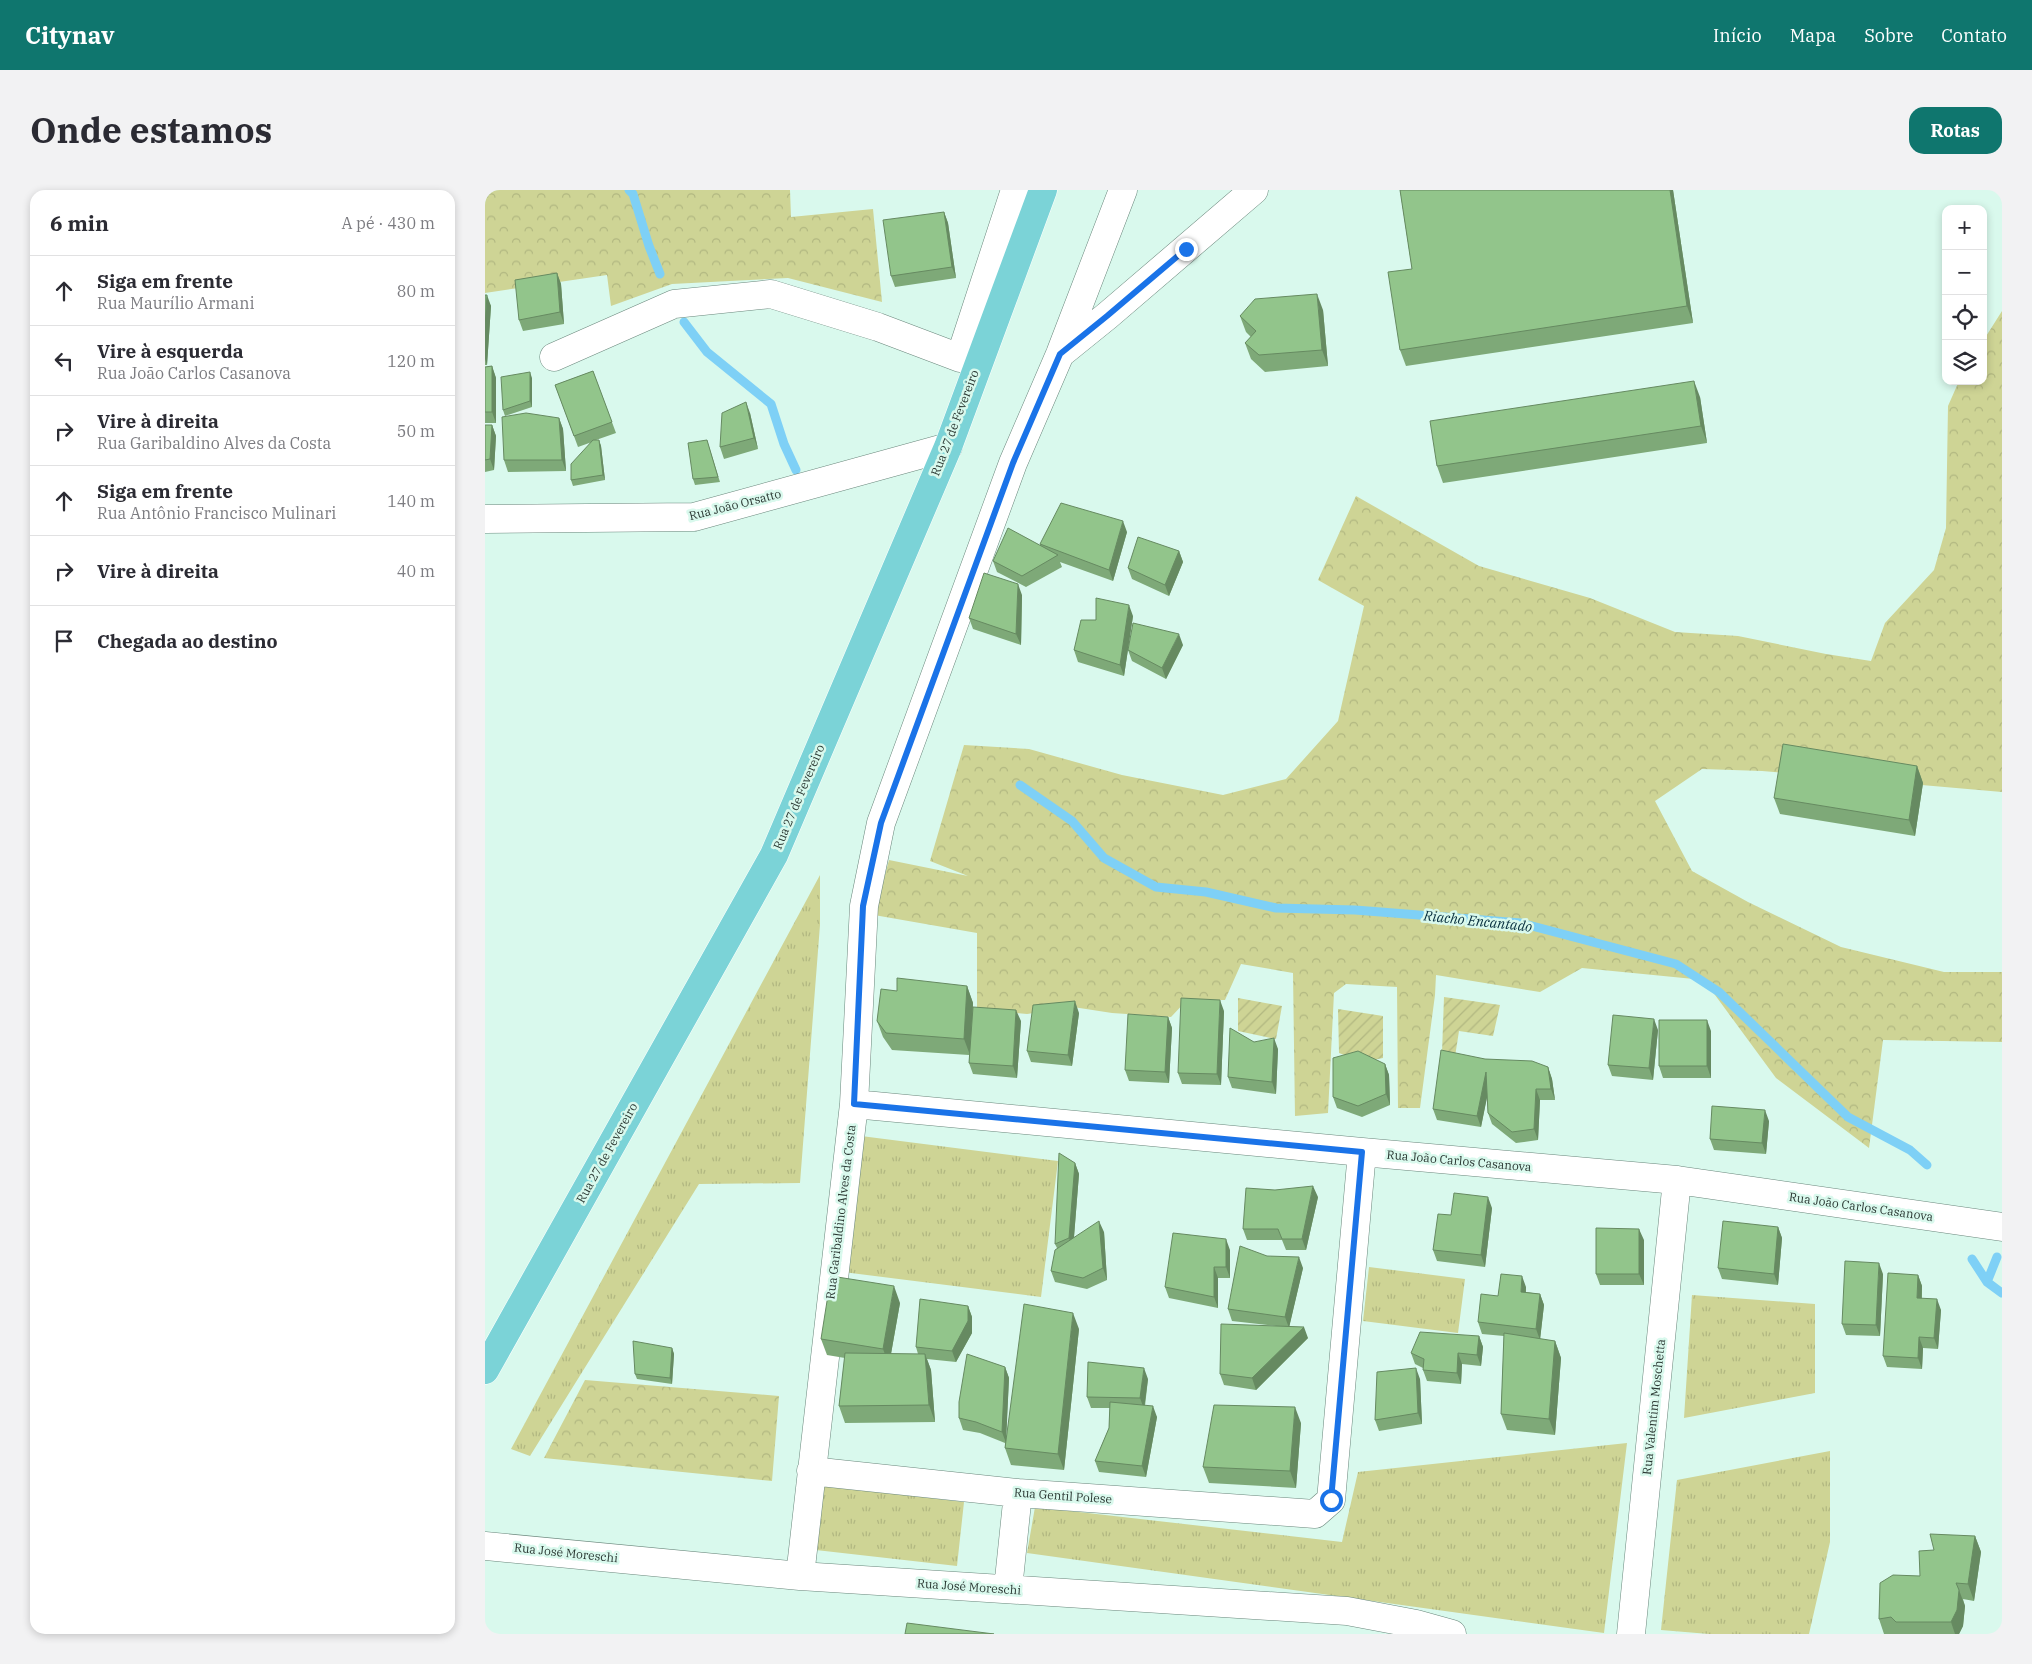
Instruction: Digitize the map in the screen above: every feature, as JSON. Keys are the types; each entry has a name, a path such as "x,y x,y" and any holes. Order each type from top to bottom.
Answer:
{"main road":[{"name":"Rua 27 de Fevereiro","path":"485,1370 774,855 948,446 970,360 1043,190"}],"street":[{"path":"553,357 674,304 771,294 878,327 970,360 1015,190"},
{"name":"Rua Garibaldino Alves da Costa","path":"800,1576 854,1104 863,906 881,823 1013,463 1060,354 1123,190"},
{"path":"1060,354 1254,190"},
{"name":"Rua João Orsatto","path":"485,519 694,517 948,446"},
{"name":"Rua João Carlos Casanova","path":"854,1104 1677,1180 2002,1227"},
{"name":"Rua Gentil Polese","path":"811,1470 1018,1493 1315,1514 1331,1500 1362,1152"},
{"name":"Rua Valentim Moschetta","path":"1631,1634 1677,1180"},
{"path":"1008,1589 1018,1493"},
{"name":"Rua José Moreschi","path":"485,1546 800,1576 1347,1611 1416,1624 1452,1634"}],"green space":[{"path":"485,190 790,190 791,217 873,209 882,302 788,278 672,284 611,306 607,275 485,293"},
{"path":"2002,311 2002,792 1762,771 1702,769 1655,801 1692,871 1748,902 1841,947 1944,972 2002,972 2002,1042 1883,1040 1869,1148 1776,1078 1704,980 1582,968 1540,992 1436,975 1420,1108 1398,1108 1397,987 1346,984 1334,993 1328,1113 1295,1116 1293,973 1241,964 1225,1000 1187,1000 1171,1017 1112,1013 1073,1007 1027,1014 977,1010 977,933 874,915 889,860 968,876 930,861 964,745 1029,749 1122,775 1223,795 1286,779 1338,721 1364,606 1318,580 1356,496 1479,566 1590,598 1675,632 1738,636 1871,661 1885,623 1934,570 1946,528 1948,406 1957,385 1987,385 1987,335"},
{"path":"820,875 820,925 800,1183 699,1184 530,1456 511,1449"},
{"path":"1444,997 1500,1005 1493,1036 1459,1031 1454,1063 1442,1053"},
{"path":"1238,998 1282,1006 1276,1039 1238,1031"},
{"path":"1338,1009 1383,1016 1383,1058 1363,1062 1339,1053"},
{"path":"861,1136 1058,1161 1041,1297 843,1272"},
{"path":"1369,1267 1465,1279 1458,1333 1363,1321"},
{"path":"1692,1295 1815,1304 1815,1393 1684,1418"},
{"path":"585,1380 779,1396 772,1481 544,1458"},
{"path":"1627,1443 1604,1633 1027,1553 1035,1507 1342,1542 1358,1472"},
{"path":"1830,1451 1830,1542 1809,1634 1709,1634 1661,1630 1677,1480"},
{"path":"815,1484 964,1502 957,1566 807,1549"}],"building":[{"path":"1400,190 1670,190 1687,306 1400,350 1388,272 1412,269"},
{"path":"944,212 952,267 891,276 883,220"},
{"path":"557,273 560,312 519,320 515,280"},
{"path":"1317,294 1322,350 1259,355 1245,343 1256,331 1240,316 1255,299"},
{"path":"485,295 487,295 485,328"},
{"path":"492,366 492,412 485,412 485,367"},
{"path":"593,371 612,422 574,436 555,385"},
{"path":"530,372 530,401 503,410 501,377"},
{"path":"1694,381 1701,426 1437,466 1430,421"},
{"path":"746,402 754,438 720,447 722,413"},
{"path":"526,413 559,418 562,460 504,460 502,417"},
{"path":"485,425 492,425 490,459 485,460"},
{"path":"593,440 599,440 603,475 571,480 571,464"},
{"path":"707,440 718,477 693,479 688,443"},
{"path":"1061,503 1123,521 1109,570 1040,544"},
{"path":"1008,528 1058,555 1022,576 993,561"},
{"path":"1138,537 1179,551 1165,585 1128,568"},
{"path":"984,573 1018,584 1016,634 969,618"},
{"path":"1096,598 1129,605 1120,665 1074,650 1081,620 1096,620"},
{"path":"1133,623 1179,634 1162,668 1128,650"},
{"path":"1783,744 1917,766 1909,820 1774,798"},
{"path":"897,978 967,986 964,1039 886,1033 877,1021 881,989 897,991"},
{"path":"1181,998 1220,1000 1217,1074 1178,1073"},
{"path":"1075,1001 1068,1055 1027,1051 1033,1005"},
{"path":"973,1007 1016,1010 1013,1066 969,1063"},
{"path":"1128,1014 1168,1017 1165,1072 1125,1070"},
{"path":"1613,1015 1654,1019 1649,1068 1608,1065"},
{"path":"1659,1020 1707,1020 1707,1066 1659,1066"},
{"path":"1230,1028 1254,1042 1274,1038 1272,1082 1228,1077"},
{"path":"1441,1050 1485,1059 1532,1061 1548,1067 1551,1089 1536,1089 1534,1129 1512,1132 1488,1113 1486,1072 1477,1116 1433,1109"},
{"path":"1358,1051 1385,1064 1386,1094 1358,1106 1333,1097 1333,1058"},
{"path":"1712,1106 1765,1110 1762,1143 1710,1139"},
{"path":"1059,1153 1075,1163 1069,1238 1055,1244"},
{"path":"1313,1186 1302,1239 1282,1239 1278,1229 1243,1229 1246,1188 1275,1190"},
{"path":"1454,1193 1488,1197 1481,1255 1433,1250 1438,1214 1451,1215"},
{"path":"1099,1221 1103,1268 1083,1278 1051,1271 1055,1250"},
{"path":"1723,1221 1778,1227 1774,1274 1718,1268"},
{"path":"1596,1228 1639,1229 1639,1274 1596,1274"},
{"path":"1173,1233 1226,1239 1226,1267 1214,1267 1214,1297 1165,1287"},
{"path":"1240,1246 1267,1256 1299,1257 1285,1317 1228,1309"},
{"path":"1845,1261 1879,1263 1876,1325 1842,1324"},
{"path":"1888,1273 1918,1275 1917,1298 1937,1299 1934,1338 1919,1337 1918,1358 1883,1356"},
{"path":"1501,1274 1522,1276 1521,1292 1540,1294 1536,1329 1478,1322 1481,1294 1498,1296"},
{"path":"831,1276 894,1286 883,1349 821,1339"},
{"path":"920,1299 968,1306 968,1321 952,1351 916,1347"},
{"path":"1024,1304 1073,1313 1058,1454 1005,1448"},
{"path":"1221,1324 1304,1327 1252,1378 1220,1374"},
{"path":"1420,1332 1479,1336 1477,1355 1458,1353 1457,1373 1423,1370 1424,1359 1411,1353"},
{"path":"1504,1333 1555,1341 1549,1419 1501,1414"},
{"path":"633,1341 672,1348 670,1378 635,1374"},
{"path":"845,1353 925,1354 929,1405 839,1406"},
{"path":"967,1354 1005,1367 1002,1432 959,1418 959,1402"},
{"path":"1088,1362 1144,1368 1140,1398 1087,1397"},
{"path":"1416,1368 1418,1413 1375,1420 1377,1372"},
{"path":"1110,1402 1153,1406 1142,1466 1095,1461 1109,1428"},
{"path":"1214,1405 1295,1407 1290,1471 1203,1467"},
{"path":"1930,1534 1975,1536 1968,1584 1956,1583 1959,1590 1957,1610 1951,1622 1896,1622 1891,1617 1879,1619 1880,1583 1893,1575 1920,1576 1919,1551 1934,1550"},
{"path":"907,1623 994,1634 905,1634"}],"waterway":[{"name":"Riacho Encantado","path":"629,190 633,194 660,274"},
{"name":"Riacho Encantado","path":"684,322 707,352 771,404 784,444 796,470"},
{"name":"Riacho Encantado","path":"1020,785 1072,821 1104,858 1156,887 1206,892 1276,908 1355,910 1521,923 1676,964 1719,992 1848,1117 1910,1150 1927,1165"},
{"path":"1987,1282 1997,1257"},
{"name":"Riacho Encantado","path":"1972,1259 1987,1282 2002,1293"}],"route":[{"path":"1186,249 1060,354 1013,463 957,621 881,823 863,906 854,1104 1362,1152 1331,1500"}]}
